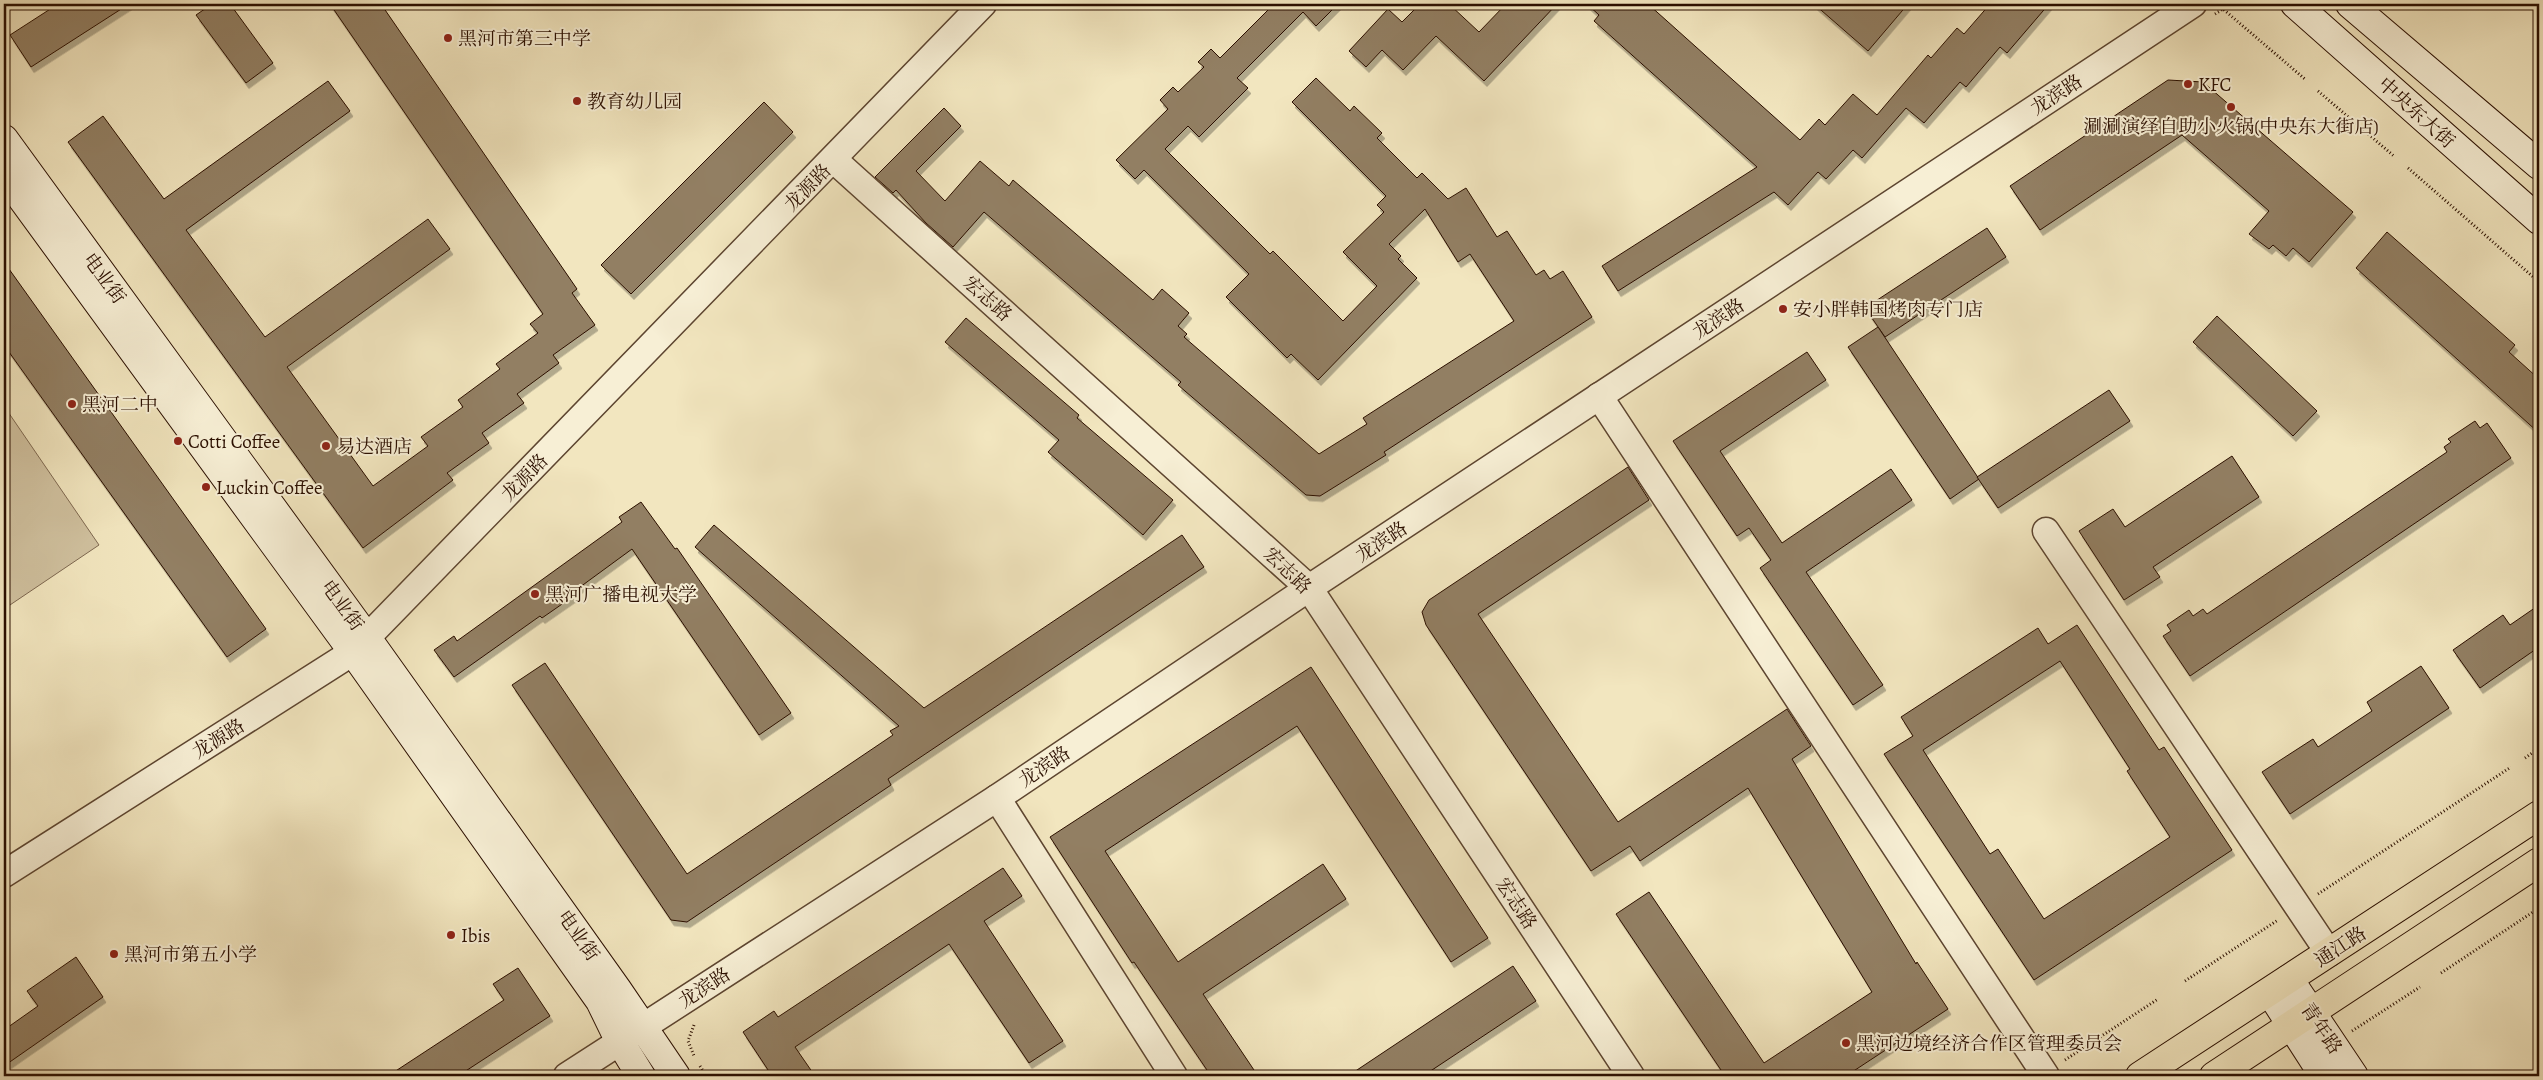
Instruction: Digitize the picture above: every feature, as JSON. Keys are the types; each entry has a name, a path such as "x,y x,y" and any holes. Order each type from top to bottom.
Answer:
{"main road":[{"name":"通江路","path":"2140,1076 2539,815"},
{"path":"2214,1076 2539,862"}],"street":[{"name":"龙源路","path":"4,874 360,645 834,160 983,4"},
{"name":"中央东大街","path":"2294,4 2539,220"},
{"name":"中央东大街","path":"2350,4 2539,165"},
{"name":"龙滨路","path":"567,1076 619,1040 997,798 1599,396 2200,12"},
{"name":"电业街","path":"4,139 360,645 600,1001 619,1040 642,1076"},
{"name":"宏志路","path":"834,160 1309,588 1631,1076"},
{"name":"电业街","path":"4,174 360,645 643,1026 676,1076"},
{"path":"1599,396 2054,1069"},
{"path":"2046,531 2329,953"},
{"path":"997,798 1174,1076"},
{"name":"青年路","path":"2279,986 2301,1019 2354,1076"},
{"name":"青年路","path":"2301,1019 2324,1076"}],"path":[{"path":"2200,12 2223,9 2306,80"},
{"path":"2318,91 2395,157"},
{"path":"2408,168 2539,282"},
{"path":"2525,758 2539,748"},
{"path":"2312,898 2511,767"},
{"path":"2442,973 2539,908"},
{"path":"2185,981 2284,916"},
{"path":"2054,1069 2158,999"}],"shaded area":[{"path":"4,406 99,545 4,609"}],"building":[{"path":"58,4 129,4 31,67 10,35"},
{"path":"212,4 230,4 273,63 246,83 196,15"},
{"path":"330,4 381,4 577,289 572,293 595,325 553,355 559,363 517,394 524,403 482,433 489,443 447,473 453,480 363,548 68,142 103,116 164,199 328,81 350,111 186,230 265,337 428,219 450,249 287,367 373,486 428,446 421,437 463,407 458,400 500,369 496,364 538,333 530,324 543,314"},
{"path":"1274,4 1338,4 1316,26 1303,12 1237,78 1248,88 1199,137 1188,126 1165,149 1270,254 1273,251 1343,321 1377,286 1343,252 1384,212 1377,205 1386,196 1292,102 1316,78 1350,111 1354,106 1382,133 1377,138 1417,178 1422,173 1448,199 1466,188 1497,237 1507,231 1536,275 1544,270 1550,279 1563,271 1592,317 1384,452 1386,455 1320,496 1306,495 1178,385 1181,382 984,212 953,247 926,223 896,190 893,193 875,177 944,108 961,126 916,171 945,201 980,161 1009,186 1013,180 1153,300 1162,289 1189,313 1178,326 1187,334 1184,337 1319,454 1367,424 1363,418 1514,321 1470,254 1458,262 1425,209 1389,244 1401,256 1398,259 1417,278 1318,380 1291,354 1287,358 1226,297 1249,274 1144,170 1135,179 1116,160 1168,109 1160,100 1173,87 1178,92 1204,67 1198,62 1211,49 1220,58"},
{"path":"1420,4 1449,4 1479,32 1506,4 1557,4 1484,81 1436,36 1403,70 1382,50 1366,67 1349,51 1388,9 1402,22"},
{"path":"1587,4 1648,4 1800,140 1819,119 1825,125 1853,94 1877,115 1928,55 1931,58 1957,28 1964,34 1990,4 2049,4 2007,53 2000,47 1966,87 1960,82 1924,123 1906,108 1862,158 1853,150 1826,179 1818,172 1788,205 1774,192 1618,291 1602,266 1757,167 1594,21 1599,15"},
{"path":"1814,4 1908,4 1868,51"},
{"path":"2168,80 2203,82 2353,212 2309,262 2293,248 2286,256 2273,245 2269,249 2249,234 2269,211 2182,135 2040,230 2010,186"},
{"path":"764,102 793,132 631,294 601,265"},
{"path":"1987,228 2006,257 1885,337 1865,308"},
{"path":"2387,232 2515,345 2509,352 2539,379 2539,433 2356,268"},
{"path":"4,262 266,629 227,657 4,345"},
{"path":"2217,316 2317,411 2293,436 2193,342"},
{"path":"966,318 1079,415 1077,418 1173,500 1143,535 1048,452 1059,440 945,342"},
{"path":"1878,327 1979,479 1950,499 1848,347"},
{"path":"1807,352 1826,380 1720,451 1782,543 1891,469 1912,500 1806,572 1883,685 1853,705 1760,568 1771,560 1749,528 1737,536 1673,441"},
{"path":"2109,390 2130,421 1998,508 1977,477"},
{"path":"2475,421 2480,428 2487,423 2511,458 2190,676 2163,636 2171,631 2167,625 2189,610 2193,616 2203,609 2207,614 2447,452 2444,447 2451,442 2448,439"},
{"path":"2232,456 2259,497 2153,567 2160,577 2124,600 2079,531 2113,509 2125,527"},
{"path":"1628,467 1649,500 1478,614 1618,822 1787,709 1811,746 1792,759 1916,964 1917,962 1948,1009 1846,1076 1725,1076 1616,914 1649,892 1764,1063 1872,992 1748,788 1640,861 1630,846 1591,871 1426,625 1422,612 1429,600"},
{"path":"641,502 675,549 677,548 791,713 759,735 632,549 576,590 578,593 542,618 540,616 454,677 434,650 454,636 457,641 622,522 619,517"},
{"path":"714,525 924,708 1182,535 1204,567 888,779 891,785 687,922 671,920 512,685 545,663 687,874 893,735 890,731 899,726 695,547"},
{"path":"2539,605 2539,647 2480,688 2453,650 2503,615 2510,625"},
{"path":"2077,625 2159,750 2164,747 2232,850 2034,980 1884,754 1913,736 1901,717 2038,628 2048,644","holes":["2060,661 2130,769 2127,771 2170,837 2044,919 1998,849 1990,854 1923,750"]},
{"path":"2421,666 2449,708 2290,814 2262,772 2313,739 2318,747 2372,711 2367,702"},
{"path":"1311,667 1488,938 1451,962 1297,726 1105,851 1178,962 1323,864 1346,899 1203,994 1258,1076 1211,1076 1134,962 1132,963 1050,837"},
{"path":"1003,868 1022,896 984,921 1063,1041 1029,1063 949,944 795,1047 815,1076 772,1076 743,1032 774,1011 778,1017"},
{"path":"76,957 103,997 4,1066 4,1030 38,1006 27,991"},
{"path":"1513,966 1536,1001 1423,1076 1348,1076"},
{"path":"518,968 550,1016 458,1076 388,1076 504,1000 493,984"}],"place":[{"name":"黑河市第三中学","path":"448,38"},
{"name":"KFC","path":"2188,84"},
{"name":"教育幼儿园","path":"577,101"},
{"name":"涮涮演绎自助小火锅(中央东大街店)","path":"2231,107"},
{"name":"安小胖韩国烤肉专门店","path":"1783,309"},
{"name":"黑河二中","path":"72,404"},
{"name":"Cotti Coffee","path":"178,441"},
{"name":"易达酒店","path":"326,446"},
{"name":"Luckin Coffee","path":"206,487"},
{"name":"黑河广播电视大学","path":"535,594"},
{"name":"Ibis","path":"451,935"},
{"name":"黑河市第五小学","path":"114,954"},
{"name":"黑河边境经济合作区管理委员会","path":"1846,1043"}]}
